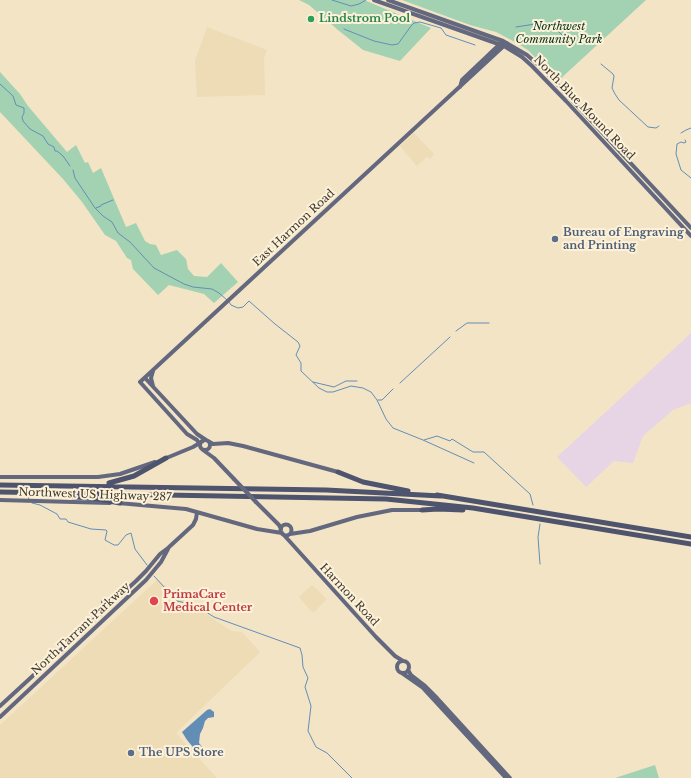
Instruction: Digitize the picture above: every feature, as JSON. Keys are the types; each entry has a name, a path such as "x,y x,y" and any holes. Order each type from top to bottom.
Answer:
{"highway":[{"path":"78,485 111,483 123,480 140,473 166,458"},
{"path":"338,472 359,481 368,483 691,537"},
{"path":"0,485 326,490 441,496"},
{"path":"0,492 386,499 431,503 505,513 691,544"},
{"path":"40,492 120,503"},
{"path":"422,510 438,509 505,513"}],"main road":[{"name":"North Blue Mound Road","path":"374,0 492,39 527,55 542,68 691,228"},
{"name":"North Blue Mound Road","path":"388,0 479,35"},
{"name":"North Blue Mound Road","path":"504,44 532,66 691,236"},
{"name":"East Harmon Road","path":"188,435 140,382 460,88 462,80 504,44"},
{"path":"154,388 151,377 155,368"},
{"path":"144,378 204,441"},
{"path":"188,435 197,440 213,444 228,443 243,446 338,472"},
{"path":"188,435 196,443 193,447"},
{"path":"204,441 200,446 203,450 208,450 210,446"},
{"name":"Harmon Road","path":"204,441 210,446 214,458"},
{"name":"Northwest US Highway 287","path":"0,477 106,476 135,469 166,458 204,441"},
{"name":"Harmon Road","path":"203,450 214,458 275,521 300,554 336,595 395,656 403,661"},
{"name":"Northwest US Highway 287","path":"0,500 120,503 175,508 197,512 257,529 282,532"},
{"path":"300,534 288,525 284,526 282,532 286,536 300,534 367,515 392,510 422,510"},
{"name":"North Tarrant Parkway","path":"0,706 116,600 146,571 160,554 193,525 197,512"},
{"name":"Harmon Road","path":"275,521 288,525"},
{"path":"290,535 292,529"},
{"name":"Harmon Road","path":"290,535 292,543"},
{"name":"North Tarrant Parkway","path":"0,717 146,580 158,566 168,548"},
{"path":"103,602 106,603 116,600"},
{"path":"395,656 397,669 422,687 506,778"},
{"path":"397,664 403,661 407,663 409,667 408,670 411,675 437,698 510,778"},
{"path":"402,673 408,670"}],"shaded area":[{"path":"207,27 267,50 264,58 265,95 197,97 195,61"},
{"path":"414,133 434,154 430,159 427,157 417,166 400,146"},
{"path":"691,333 691,403 673,410 643,436 633,463 614,461 586,487 557,457"},
{"path":"157,580 231,631 242,632 260,652 176,733 217,778 0,778 0,725"},
{"path":"312,585 327,599 314,612 310,610 299,597"}],"green space":[{"path":"299,0 364,0 431,28 400,61 363,50 309,5"},
{"name":"Northwest Community Park","path":"402,0 646,0 558,81 528,50 496,32 470,25"},
{"path":"0,72 20,94 28,106 67,152 76,145 85,163 88,162 93,173 101,168 126,227 136,223 145,241 156,245 161,255 177,250 186,259 188,269 194,276 207,277 221,263 238,282 214,303 204,294 169,285 158,295 133,269 131,260 127,258 116,241 105,235 82,202 63,179 0,112"},
{"path":"655,765 659,778 615,778"}],"water":[{"path":"210,709 214,712 214,717 208,718 205,721 200,734 199,743 208,754 206,757 202,758 182,732"}],"waterway":[{"path":"332,0 351,6 366,0"},
{"path":"344,29 374,41 392,45 398,44 411,26 414,23 420,22 441,28 446,35 475,45"},
{"path":"516,27 535,24 548,24 564,37 573,40"},
{"path":"601,64 613,74 612,88 619,100 648,127 656,128 659,126"},
{"path":"0,84 13,96 16,105 24,108 22,117 23,121 30,129 43,136 48,144 54,147 55,151 63,156 70,166"},
{"path":"681,133 691,128"},
{"path":"685,140 686,142 677,144 676,154 681,170 691,178"},
{"path":"73,170 75,178 95,208 112,222 118,233 130,242 154,268 184,284 193,287 212,289 227,300"},
{"path":"101,205 113,200"},
{"path":"96,208 101,206"},
{"path":"229,302 231,305 238,308 243,307 249,301 298,342 300,346 296,355 301,363 301,371 319,388 327,392 333,392 351,386 363,388 371,392 377,400 386,419 393,428 474,463"},
{"path":"456,331 467,323 489,323"},
{"path":"400,383 450,337"},
{"path":"313,382 334,387 346,381 357,381"},
{"path":"378,400 382,400 393,389"},
{"path":"424,440 437,436 450,441 452,439 473,452 484,452 530,494 533,505"},
{"path":"26,495 29,499"},
{"path":"32,503 40,505 57,514 60,519 66,519 68,522 91,529 106,530 105,540 114,545 118,545 126,535 131,533 135,549 147,565"},
{"path":"540,524 538,537 540,564"},
{"path":"154,576 177,601 195,605 214,617 300,648 303,667 308,678 305,687 311,706 308,731 316,747 327,753 352,778"}],"place":[{"name":"Lindstrom Pool","path":"311,19"},
{"name":"Bureau of Engraving and Printing","path":"555,239"},
{"name":"PrimaCare Medical Center","path":"154,601"},
{"name":"The UPS Store","path":"131,753"}]}
